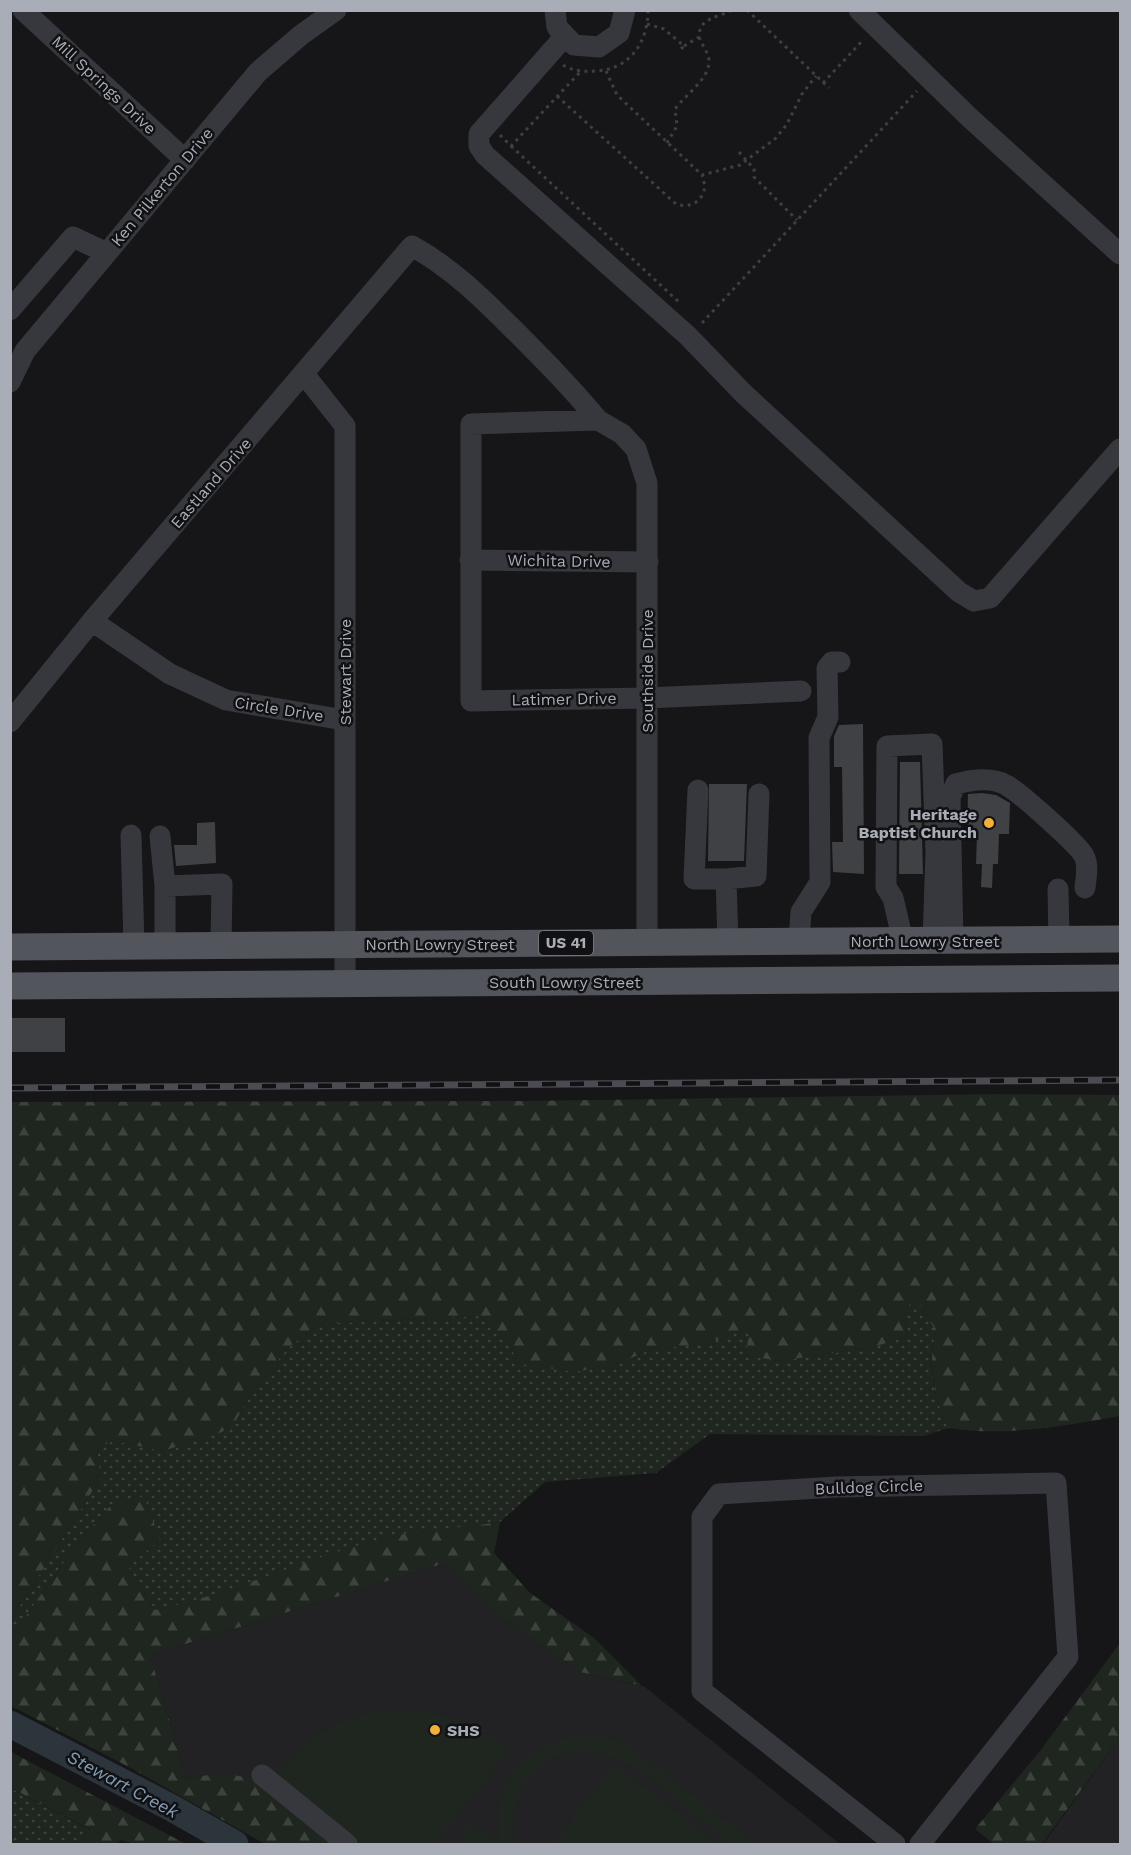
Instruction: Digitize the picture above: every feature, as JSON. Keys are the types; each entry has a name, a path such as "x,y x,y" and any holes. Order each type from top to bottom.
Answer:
{"main road":[{"name":"North Lowry Street","path":"10,947 1120,939"},
{"path":"902,979 903,941"},
{"name":"South Lowry Street","path":"10,986 1120,978"}],"street":[{"name":"Mill Springs Drive","path":"23,10 185,160"},
{"name":"Ken Pilkerton Drive","path":"10,382 18,346 107,253 258,72 300,35 336,10"},
{"path":"555,10 557,27 574,45 598,47 619,33 625,10"},
{"path":"859,10 970,118 1120,254"},
{"path":"565,36 479,134 479,146 485,155 695,330 743,393 939,575 974,601 990,598 1120,449"},
{"path":"10,310 72,237 107,253"},
{"name":"Eastland Drive","path":"10,722 92,621 412,246"},
{"name":"Southside Drive","path":"412,246 436,259 474,291 569,384 598,420 622,434 636,449 646,483 648,562 647,943"},
{"name":"Stewart Drive","path":"304,374 345,426 345,984"},
{"path":"470,560 471,423 598,420"},
{"name":"Wichita Drive","path":"470,560 648,562"},
{"name":"Latimer Drive","path":"470,560 471,700 647,698 801,691"},
{"name":"Circle Drive","path":"92,621 170,674 226,700 344,720"},
{"path":"799,941 801,912 820,882 819,738 828,717 827,668 832,662 840,662"},
{"path":"903,941 893,898 886,887 888,746 932,744 936,852 943,941"},
{"path":"943,941 950,797 956,784 971,780 995,781 1016,792 1079,848 1087,864 1085,888"},
{"path":"698,790 694,879 756,876 759,794"},
{"path":"131,835 134,946"},
{"path":"160,836 165,886 165,946"},
{"path":"726,879 728,942"},
{"path":"165,886 222,884 221,945"},
{"path":"1058,889 1059,940"},
{"name":"Bulldog Circle","path":"895,1845 702,1691 702,1518 719,1494 836,1487 1056,1483 1068,1657 920,1845"},
{"path":"262,1775 347,1845"}],"path":[{"path":"667,143 677,126 675,109 703,77 708,66 708,57 699,37 703,23 732,10"},
{"path":"747,10 829,88"},
{"path":"647,24 664,29 684,46"},
{"path":"824,83 867,36"},
{"path":"680,50 699,37"},
{"path":"511,146 581,71"},
{"path":"557,96 676,204 690,206 699,201 705,186 702,176 617,95 606,71"},
{"path":"702,176 732,169 781,133 802,94 816,76"},
{"path":"695,330 923,84"},
{"path":"488,125 686,308"},
{"path":"739,152 754,169 754,177 797,220"},
{"path":"694,316 695,330"}],"shaded area":[{"name":"SHS","path":"445,1563 497,1615 580,1672 645,1687 840,1844 335,1844 224,1773 186,1778 150,1655"},
{"path":"1120,1737 1120,1844 1042,1844 1044,1843"}],"green space":[{"path":"997,1094 1120,1095 1120,1416 1056,1427 1013,1431 948,1428 933,1381 932,1357 936,1332 922,1306 911,1301 905,1317 907,1337 873,1347 779,1361 745,1355 751,1327 721,1339 687,1346 652,1349 615,1365 574,1372 521,1364 502,1336 480,1316 318,1324 288,1348 254,1389 235,1422 222,1432 163,1451 114,1441 97,1447 100,1479 11,1620 11,1102 526,1101"},
{"path":"911,1300 922,1306 936,1332 932,1357 933,1381 948,1428 924,1436 710,1434 656,1473 545,1482 500,1522 470,1527 200,1601 155,1610 128,1567 111,1505 79,1541 11,1637 11,1620 100,1479 97,1447 114,1441 163,1451 235,1422 254,1389 288,1348 318,1324 480,1316 502,1336 521,1364 615,1365 652,1349 687,1346 721,1339 752,1326 745,1355 779,1361 873,1347 907,1337 905,1317"},
{"path":"144,1496 160,1540 128,1567 155,1610 219,1593 377,1540 420,1531 500,1522 494,1553 530,1593 594,1638 642,1686 580,1672 497,1615 445,1563 150,1655 186,1778 224,1773 254,1779 335,1844 265,1844 127,1766 11,1706 11,1637 79,1541 111,1505"},
{"path":"1120,1643 1120,1737 1042,1844 994,1844 975,1829 1040,1751"},
{"path":"397,1709 429,1713 457,1720 483,1732 510,1750 435,1844 359,1844 275,1775 301,1747 328,1728 359,1716"},
{"path":"590,1735 617,1740 629,1746 756,1844 729,1843 668,1793 624,1762 600,1753 577,1751 554,1758 525,1783 515,1808 513,1826 516,1844 499,1844 498,1822 501,1802 507,1783 518,1767 531,1754 548,1744"},
{"path":"11,1752 186,1844 135,1844 121,1840 117,1844 77,1844 91,1830 11,1788"},
{"path":"615,1764 718,1844 552,1844"},
{"path":"10,1788 92,1831 77,1844 11,1844"},
{"path":"470,1823 498,1844 469,1844 459,1837"}],"building":[{"path":"863,724 864,874 833,872 832,842 843,842 842,767 834,767 834,736 839,725"},
{"path":"900,762 920,762 923,874 899,874"},
{"path":"709,784 747,784 744,861 708,861"},
{"path":"968,794 996,795 1010,803 1009,834 999,834 998,864 993,864 992,888 981,887 982,864 976,864 977,833 967,833"},
{"path":"215,822 216,863 176,866 174,845 197,845 197,823"},
{"path":"10,1018 65,1018 65,1052 10,1052"}],"waterway":[{"name":"Stewart Creek","path":"10,1724 170,1807 235,1844"}],"railway":[{"path":"10,1088 1120,1080"}],"place":[{"name":"Heritage Baptist Church","path":"989,823"},
{"name":"SHS","path":"435,1730"}]}
